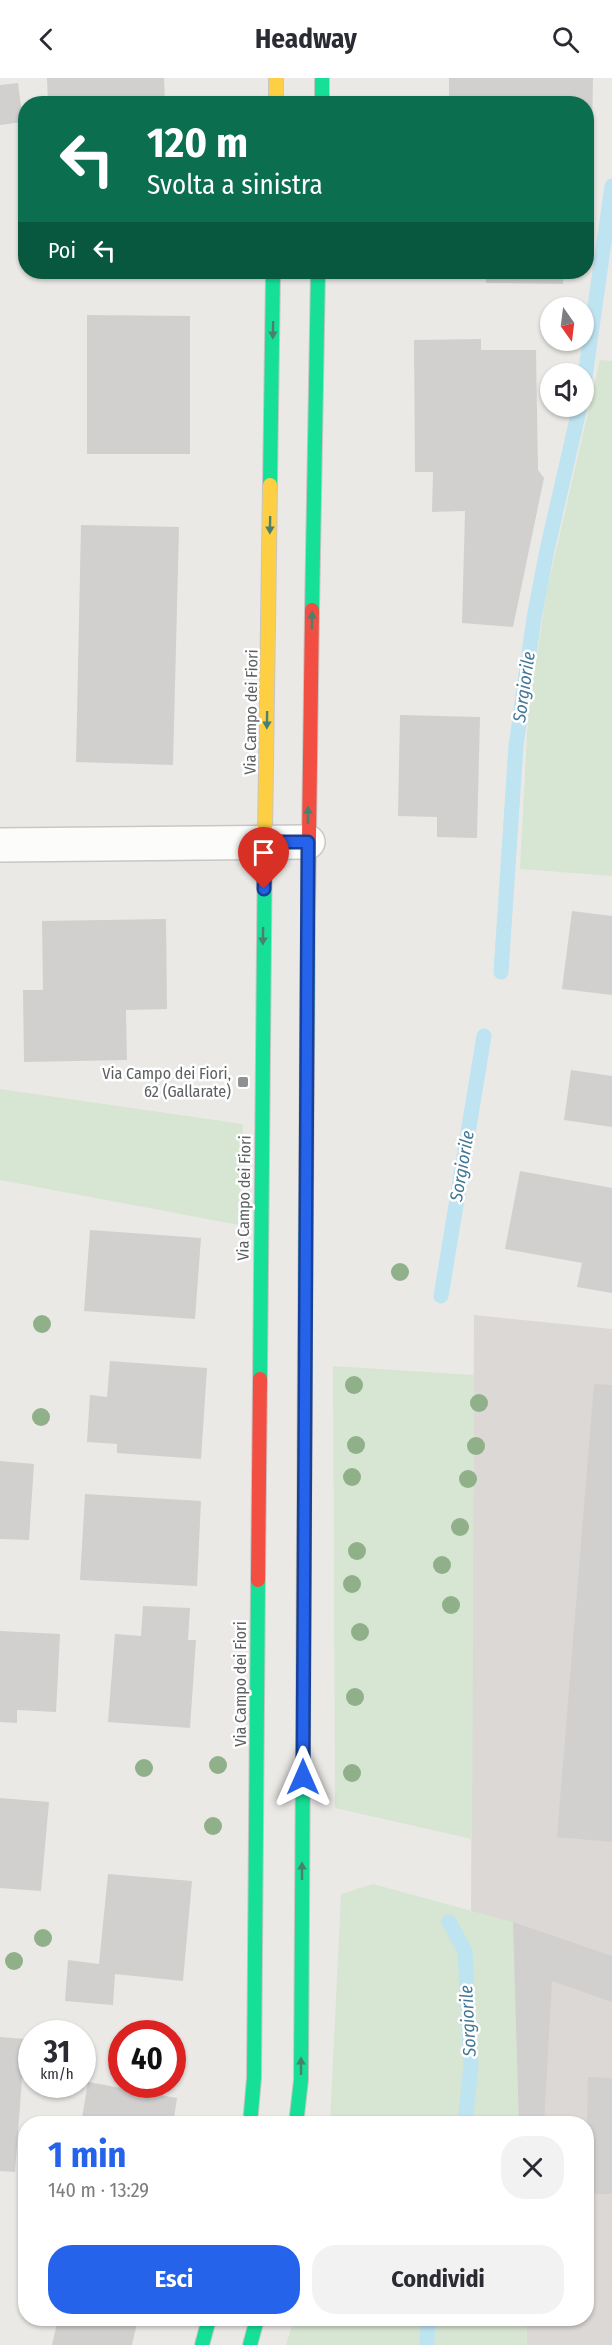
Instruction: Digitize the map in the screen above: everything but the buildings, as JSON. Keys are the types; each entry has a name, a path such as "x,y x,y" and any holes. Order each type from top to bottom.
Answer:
{"street":[{"path":"276,78 276,96"},
{"path":"322,78 322,96"},
{"name":"Via Campo dei Fiori","path":"251,2116 254,2066 262,994 273,279"},
{"path":"297,2116 301,2068 308,842 318,279"},
{"path":"0,845 308,842"},
{"path":"202,2345 207,2326"},
{"path":"250,2345 255,2326"}],"shaded area":[{"path":"474,1315 612,1329 612,2345 527,2345 526,2326 594,2326 594,2116 519,2116 515,2009 471,1912"}],"green space":[{"path":"600,360 612,361 612,876 520,869 528,716 546,594 587,417 594,417 594,386"},
{"path":"0,1089 243,1124 239,1225 0,1180"},
{"path":"333,1366 474,1375 472,1839 335,1808"},
{"path":"373,1884 513,1922 519,2116 330,2116 341,1894"},
{"path":"292,2326 526,2326 527,2345 286,2345"}],"waterway":[{"name":"Sorgiorile","path":"587,363 612,186"},
{"name":"Sorgiorile","path":"501,972 516,746 534,618 577,417"},
{"name":"Sorgiorile","path":"441,1296 484,1036"},
{"name":"Sorgiorile","path":"449,1922 465,1951 471,2066 466,2116"},
{"name":"Sorgiorile","path":"427,2345 428,2326"}],"traffic: fast":[{"path":"322,78 322,96"},
{"path":"270,485 273,279"},
{"path":"312,610 318,279"},
{"path":"260,1379 265,834"},
{"path":"305,1336 308,912"},
{"path":"251,2116 254,2078 258,1580"},
{"path":"297,2116 301,2080 303,1745"},
{"path":"202,2345 207,2326"},
{"path":"250,2345 255,2326"}],"traffic: slow":[{"path":"276,78 276,96"},
{"path":"265,834 270,485"},
{"path":"303,1745 305,1336"}],"traffic: jam":[{"path":"308,912 312,610"},
{"path":"258,1580 260,1379"}],"place":[{"name":"Via Campo dei Fiori, 62 (Gallarate)","path":"243,1082"}],"route":[{"path":"264,889 265,842 308,842 303,1777"}]}
